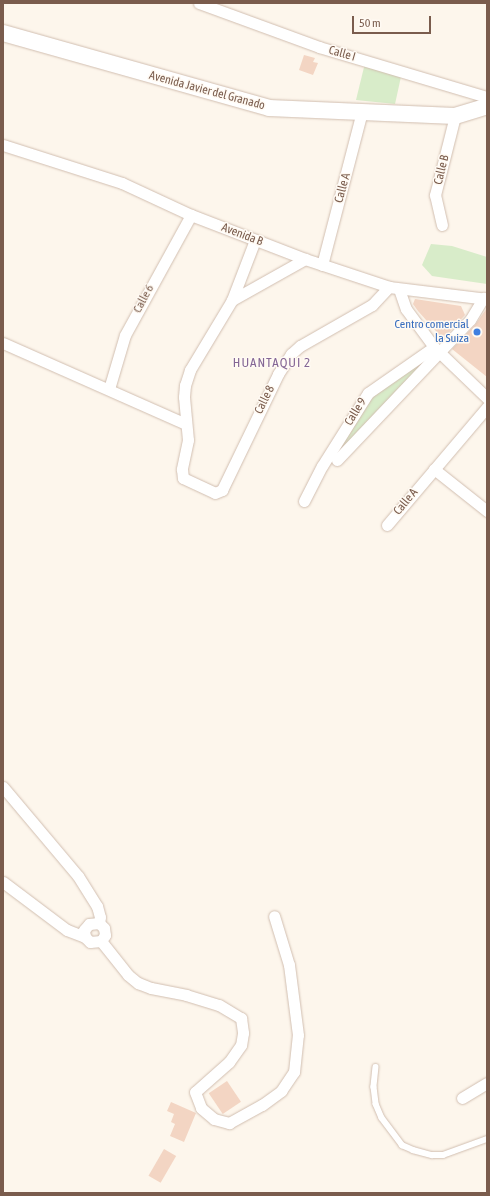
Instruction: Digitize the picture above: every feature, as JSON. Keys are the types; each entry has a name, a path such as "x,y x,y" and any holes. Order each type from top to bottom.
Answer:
{"street":[{"name":"Calle I","path":"199,3 319,47 487,97"},
{"name":"Avenida Javier del Granado","path":"3,33 258,106 292,110 362,111 455,116 487,106"},
{"name":"Calle A","path":"322,265 362,111"},
{"name":"Calle B","path":"442,226 435,195 455,116"},
{"name":"Avenida B","path":"3,145 122,183 190,215 322,265 394,288 485,299"},
{"name":"Calle 6","path":"109,389 125,335 190,215"},
{"path":"3,343 186,424 184,397 185,386 190,370 232,300 255,240"},
{"path":"232,300 305,259"},
{"path":"394,288 406,308 437,350 487,398"},
{"name":"Calle 8","path":"186,424 188,440 182,469 183,478 215,493 222,490 278,374 290,354 300,346 372,306 394,288"},
{"path":"337,460 437,350 470,320 485,299"},
{"name":"Calle 9","path":"304,501 322,466 368,393 437,350"},
{"name":"Calle A","path":"387,525 487,407"},
{"path":"434,469 487,511"},
{"path":"3,787 78,876 97,906 100,917 99,923"},
{"path":"3,882 67,930 85,937 90,942 101,941"},
{"path":"101,941 128,975 138,983 151,988 186,995 219,1005 241,1018 243,1033 241,1045 229,1062 195,1092 201,1108 214,1119 229,1123 262,1105 281,1092 294,1072 298,1035 289,965 274,916"},
{"path":"85,937 86,927 92,922 99,923 105,931 101,941"},
{"path":"462,1098 487,1083"}],"lane":[{"path":"376,1067 374,1087 376,1104 382,1118 402,1145 413,1150 432,1155 443,1155 487,1139"}],"green space":[{"path":"365,63 402,72 395,104 356,100"},
{"path":"431,244 452,246 487,257 487,284 432,276 422,265"},
{"path":"430,355 335,457 373,395"}],"building":[{"path":"304,55 315,58 313,62 318,63 313,75 299,70"},
{"path":"415,299 461,306 465,315 443,339 413,304"},
{"name":"Centro comercial la Suiza","path":"487,308 487,377 452,349 475,325"},
{"path":"227,1081 241,1102 223,1114 209,1093"},
{"path":"171,1102 196,1113 184,1142 170,1136 175,1124 171,1122 174,1114 167,1111"},
{"path":"164,1149 176,1156 161,1183 149,1176"}],"place":[{"name":"Centro comercial la Suiza","path":"477,332"}],"district":[{"name":"HUANTAQUI 2","path":"272,363"}]}
